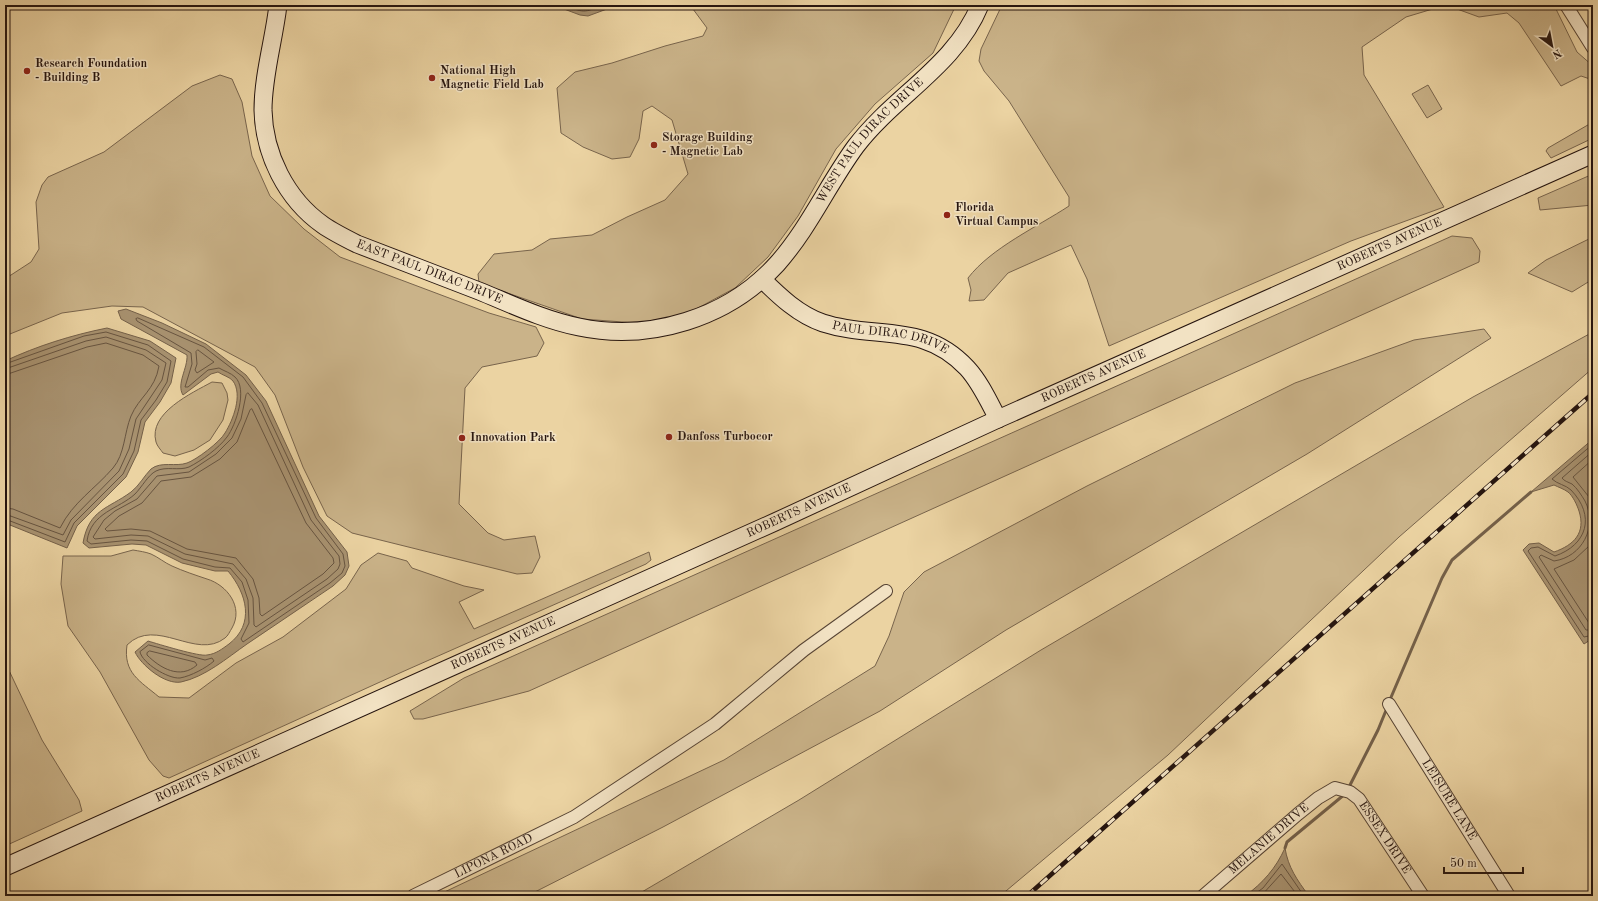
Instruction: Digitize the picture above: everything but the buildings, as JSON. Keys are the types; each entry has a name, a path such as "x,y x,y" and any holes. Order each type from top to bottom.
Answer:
{"street":[{"name":"EAST PAUL DIRAC DRIVE","path":"278,5 265,86 263,111 270,152 283,182 298,202 308,213 332,231 357,244 544,317 580,328 611,331 640,331 663,328 710,313 750,289 762,278"},
{"name":"WEST PAUL DIRAC DRIVE","path":"762,278 791,247 855,148 870,129 883,114 935,69 953,51 965,34 980,5"},
{"path":"1566,5 1593,48"},
{"name":"ROBERTS AVENUE","path":"5,867 767,525 998,419 1593,154"},
{"name":"PAUL DIRAC DRIVE","path":"762,278 794,307 822,322 853,329 912,335 940,346 966,367 975,378 998,419"},
{"name":"LIPONA ROAD","path":"413,896 574,817 715,724 804,650 886,592"},
{"name":"LEISURE LANE","path":"1390,704 1509,896"},
{"name":"MELANIE DRIVE","path":"1203,896 1313,802 1330,790 1344,790"},
{"name":"ESSEX DRIVE","path":"1344,790 1364,805 1423,896"}],"shaded area":[{"path":"690,5 770,5 778,7 782,5 956,5 933,53 875,104 836,149 798,216 768,257 735,288 685,315 637,323 582,319 479,283 478,274 494,254 532,250 550,239 592,235 665,200 688,174 672,120 652,106 643,111 639,139 630,157 612,159 583,147 561,133 557,88 575,72 612,63 665,46 703,36 707,28"},
{"path":"1002,5 1446,5 1406,17 1362,47 1364,75 1444,207 1351,241 1109,346 1087,279 1071,245 1008,273 984,300 969,301 971,290 968,278 978,267 989,257 1015,239 1069,206 1069,197 1009,101 984,71 979,61 981,49"},
{"path":"1446,5 1554,5 1577,52 1593,66 1593,84 1590,79 1581,76 1561,86 1519,23 1507,13 1479,17"},
{"path":"220,75 232,79 242,102 252,156 270,196 304,229 340,257 489,313 536,327 544,343 537,356 482,367 465,388 459,504 488,533 504,540 535,536 540,557 532,573 517,574 352,533 327,516 303,467 275,395 255,367 143,307 112,306 62,313 5,336 5,278 31,262 39,249 36,202 42,185 48,177 104,152 192,86"},
{"path":"1428,85 1442,109 1427,118 1412,94"},
{"path":"1593,122 1593,138 1551,158 1546,151 1548,148"},
{"path":"1593,174 1593,205 1540,210 1538,198"},
{"path":"1452,236 1472,238 1480,251 1479,262 529,691 423,719 414,719 410,711 464,678"},
{"path":"1593,237 1593,279 1572,292 1528,273 1546,260"},
{"path":"1484,329 1491,338 1307,454 1006,630 880,711 663,827 527,896 436,896 724,760 875,666 889,636 904,592 924,572 1087,486 1295,383 1414,340"},
{"path":"1593,332 1593,368 1399,537 1168,755 1000,896 635,896 799,800 1041,650 1473,397"},
{"path":"212,382 222,383 227,393 228,400 223,420 210,440 194,450 175,456 163,453 156,442 155,432 165,413 183,398"},
{"path":"133,550 151,554 172,566 214,582 227,592 235,605 235,620 232,628 226,637 214,644 202,645 163,636 150,635 138,637 127,645 126,655 130,670 139,681 159,697 189,698 236,663 283,637 346,589 361,565 378,553 407,561 412,568 464,586 484,590 459,602 474,629 649,552 651,560 646,564 402,672 169,778 163,776 149,760 100,672 68,626 61,584 63,556 111,556"},
{"path":"5,662 42,740 79,800 82,811 5,846"}],"water":[{"path":"561,5 610,5 607,9 588,16 580,15 564,9"},
{"path":"126,309 162,323 206,344 246,375 266,401 319,516 347,552 349,566 345,575 333,586 216,666 199,676 181,682 168,680 154,673 142,663 135,652 148,641 203,655 216,652 229,644 237,636 245,618 244,599 235,580 228,571 215,571 182,563 146,545 132,544 89,548 83,543 90,523 95,516 137,487 151,469 159,465 187,463 202,455 213,446 225,433 234,415 237,393 233,381 218,372 211,374 183,395 181,391 181,381 186,365 187,355 121,319 118,311"},
{"path":"107,328 150,341 176,358 171,383 160,402 145,422 138,452 126,477 77,526 67,548 5,523 5,361 30,350 81,334"},
{"path":"1593,439 1593,638 1584,644 1523,550 1529,544 1539,543 1554,552 1567,546 1577,537 1581,526 1581,519 1577,506 1570,494 1554,485 1531,492"},
{"path":"1285,848 1288,861 1294,873 1309,896 1245,896 1258,886 1268,875"}],"waterway":[{"path":"1389,702 1442,578 1452,560 1531,492"},
{"path":"1348,789 1378,730 1387,708"},
{"path":"1285,848 1287,842 1345,794"}],"railway":[{"path":"1027,896 1593,393"}],"place":[{"name":"Research Foundation - Building B","path":"27,71"},
{"name":"National High Magnetic Field Lab","path":"432,78"},
{"name":"Storage Building - Magnetic Lab","path":"654,145"},
{"name":"Florida Virtual Campus","path":"947,215"},
{"name":"Danfoss Turbocor","path":"669,437"},
{"name":"Innovation Park","path":"462,438"}]}
